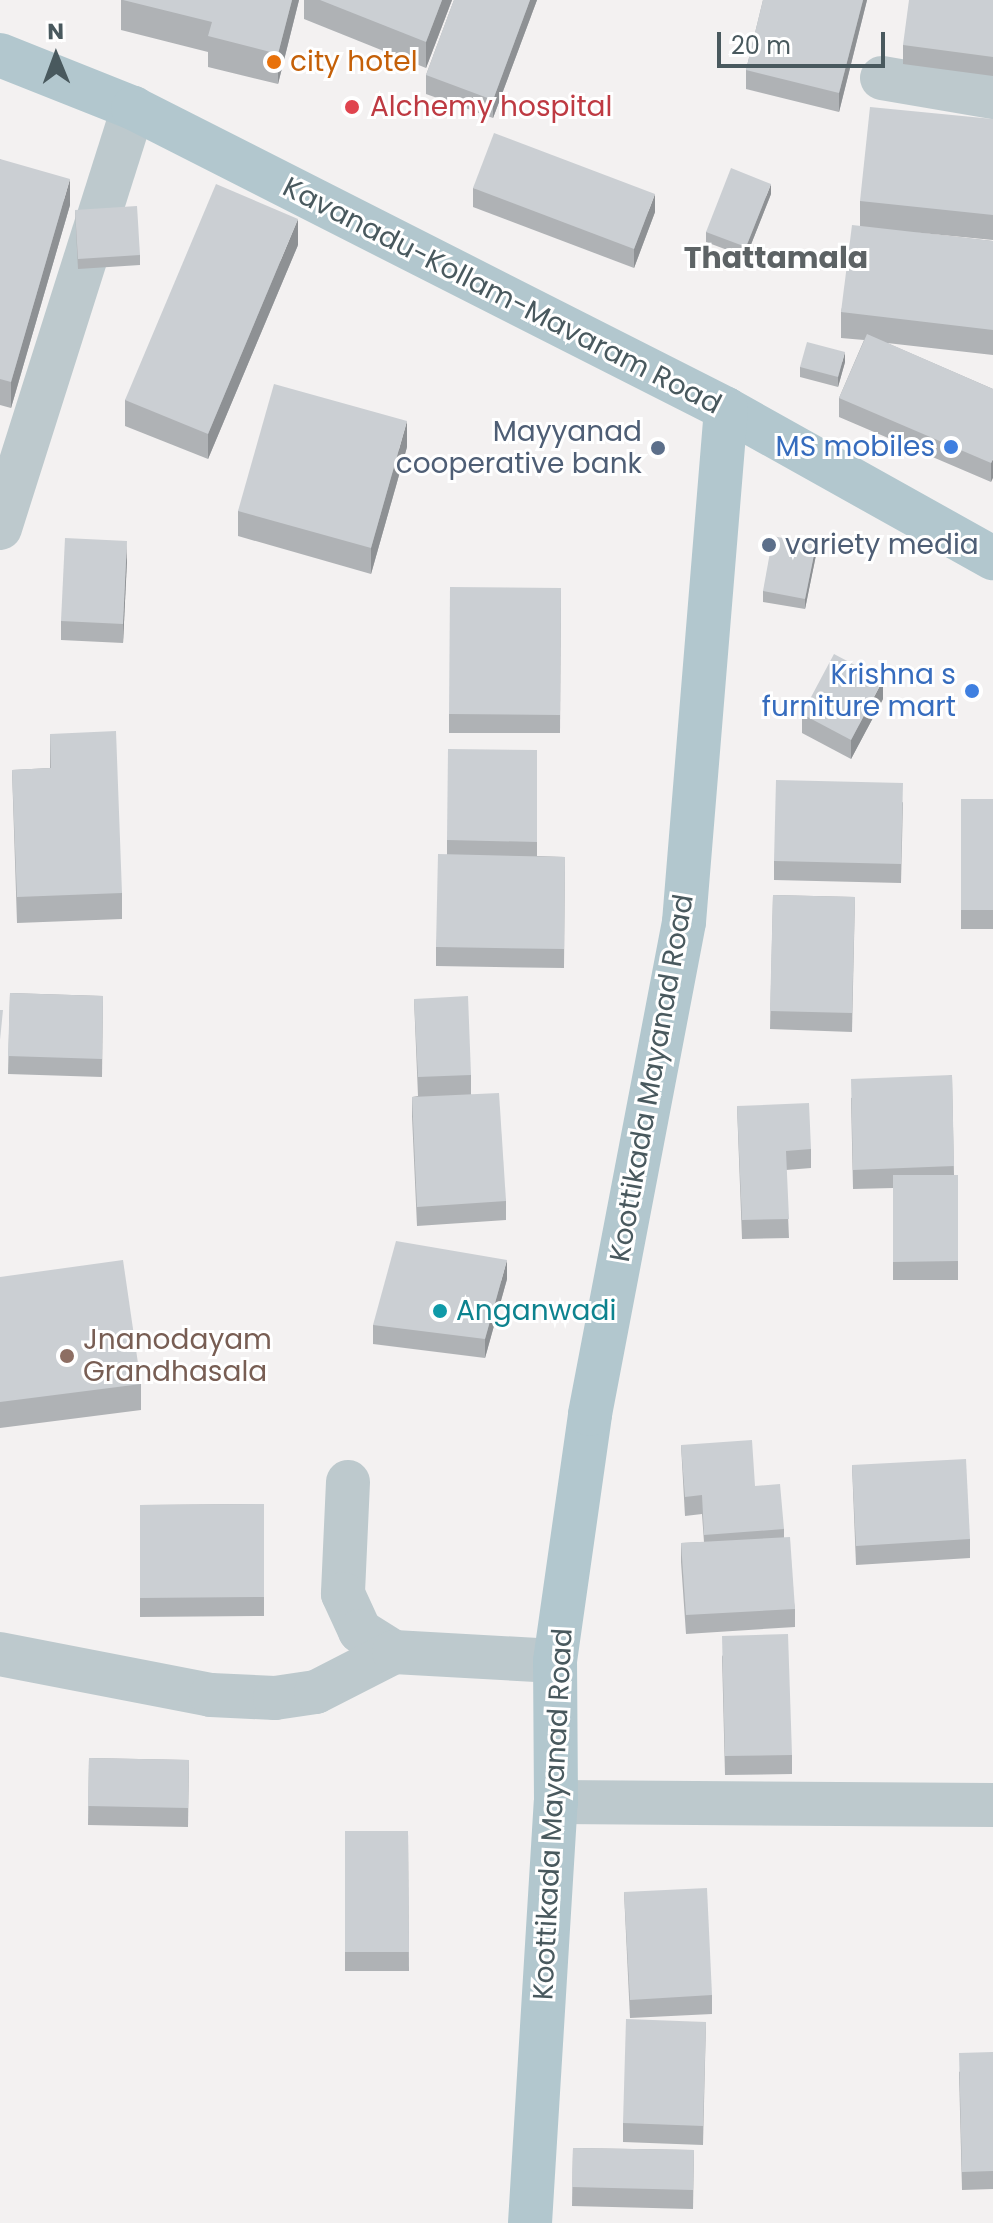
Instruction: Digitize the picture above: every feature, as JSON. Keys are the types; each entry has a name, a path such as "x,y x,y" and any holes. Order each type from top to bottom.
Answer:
{"main road":[{"name":"Kavanadu-Kollam-Mavaram Road","path":"0,55 133,108 726,409 993,558"},
{"name":"Koottikada Mayanad Road","path":"530,2223 556,1802 555,1661 590,1414 684,922 726,409"}],"street":[{"path":"882,78 993,97"},
{"path":"0,528 133,108"},
{"path":"348,1482 343,1594 360,1631 394,1652 555,1661"},
{"path":"0,1654 211,1695 275,1698 316,1692 394,1652"},
{"path":"556,1802 993,1805"}],"building":[{"path":"123,0 292,0 278,54 208,36 212,22"},
{"path":"320,0 442,0 426,42"},
{"path":"454,0 530,0 493,100 426,75"},
{"path":"763,0 863,0 839,93 746,70"},
{"path":"909,0 993,0 993,57 903,45"},
{"path":"870,107 993,119 993,215 860,201"},
{"path":"494,133 655,194 634,249 473,188"},
{"path":"0,159 70,179 11,382 0,379"},
{"path":"731,168 771,184 746,247 706,232"},
{"path":"216,184 298,219 208,434 125,400"},
{"path":"137,206 140,255 78,259 75,210"},
{"path":"852,225 993,241 993,330 841,312"},
{"name":"MS mobiles","path":"867,334 993,389 991,463 839,398"},
{"path":"807,342 845,352 838,377 800,367"},
{"path":"274,384 407,421 371,548 238,511"},
{"path":"773,536 816,545 805,599 763,591"},
{"path":"65,538 127,541 123,624 61,621"},
{"path":"450,587 561,588 560,715 449,714"},
{"path":"834,654 883,680 851,740 802,714"},
{"path":"116,731 122,893 17,897 12,770 51,768 50,734"},
{"path":"448,749 537,750 537,842 447,840"},
{"path":"776,780 903,783 901,864 774,861"},
{"path":"961,799 993,799 993,910 961,910"},
{"path":"438,854 565,857 564,949 436,947"},
{"path":"773,895 855,897 852,1013 770,1011"},
{"path":"10,993 103,996 102,1059 8,1056"},
{"path":"468,996 471,1075 418,1077 414,999"},
{"path":"0,1010 3,1010 0,1040"},
{"path":"952,1075 954,1166 853,1170 851,1079"},
{"path":"499,1093 506,1201 417,1207 412,1097"},
{"path":"809,1103 811,1149 786,1151 789,1219 742,1220 737,1106"},
{"path":"893,1175 958,1175 958,1261 893,1262"},
{"name":"Anganwadi","path":"396,1241 507,1260 485,1339 373,1325"},
{"name":"Jnanodayam Grandhasala","path":"123,1260 141,1384 0,1402 0,1277"},
{"path":"752,1440 755,1486 780,1484 784,1529 704,1535 702,1495 685,1497 681,1445"},
{"path":"966,1459 970,1539 856,1546 852,1465"},
{"path":"264,1504 264,1597 140,1598 140,1505"},
{"path":"790,1537 795,1609 686,1615 681,1543"},
{"path":"788,1634 792,1755 725,1756 722,1636"},
{"path":"89,1758 189,1760 188,1808 88,1806"},
{"path":"345,1831 408,1831 409,1952 345,1952"},
{"path":"707,1888 712,1995 630,2000 624,1892"},
{"path":"626,2019 706,2022 703,2126 623,2123"},
{"path":"993,2052 993,2171 962,2172 959,2053"},
{"path":"573,2148 694,2150 693,2190 572,2187"}],"place":[{"name":"city hotel","path":"274,62"},
{"name":"Alchemy hospital","path":"352,107"},
{"name":"MS mobiles","path":"951,447"},
{"name":"Mayyanad cooperative bank","path":"658,448"},
{"name":"variety media","path":"769,545"},
{"name":"Krishna s furniture mart","path":"972,691"},
{"name":"Anganwadi","path":"440,1311"},
{"name":"Jnanodayam Grandhasala","path":"67,1356"}],"district":[{"name":"Thattamala","path":"776,258"}]}
